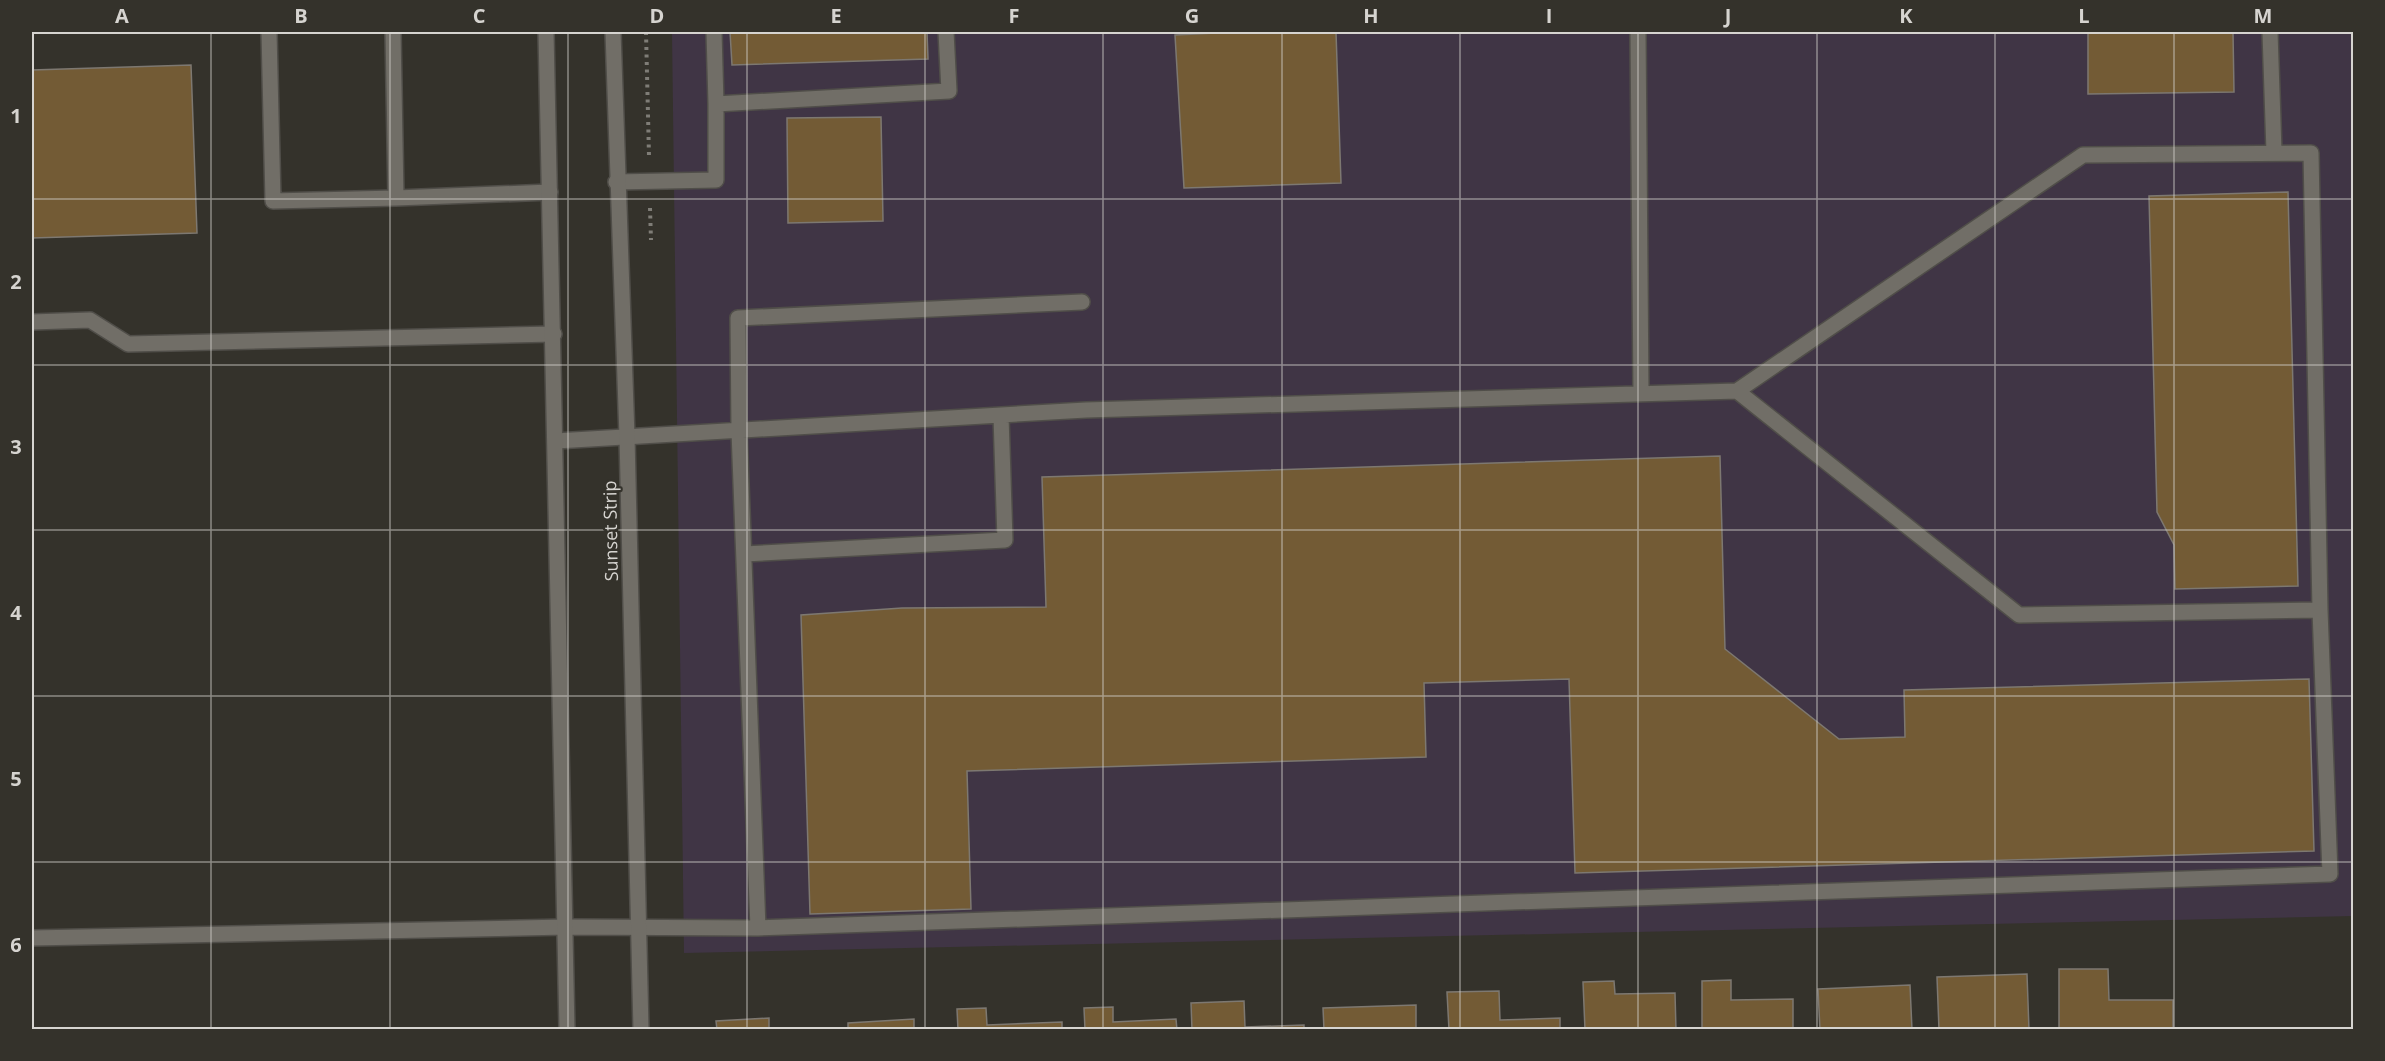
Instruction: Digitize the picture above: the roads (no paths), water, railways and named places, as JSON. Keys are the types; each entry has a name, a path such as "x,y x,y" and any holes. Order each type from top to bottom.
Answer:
{"street":[{"path":"269,32 273,201 550,192"},
{"path":"393,32 396,198"},
{"path":"546,32 567,1029"},
{"name":"Sunset Strip","path":"613,32 616,182 627,437 641,1029"},
{"path":"616,182 716,180 714,32"},
{"path":"716,104 949,91 946,32"},
{"path":"1636,32 1641,394"},
{"path":"2270,32 2274,152"},
{"path":"32,939 566,927 758,928 2330,874 2320,610 2310,153 2083,155 1737,392 1186,406 556,441"},
{"path":"758,928 739,431 738,318 1082,302"},
{"path":"32,322 90,320 128,344 554,334"},
{"path":"1737,392 2019,615 2320,610"},
{"path":"744,554 1005,540 1001,416"}]}
